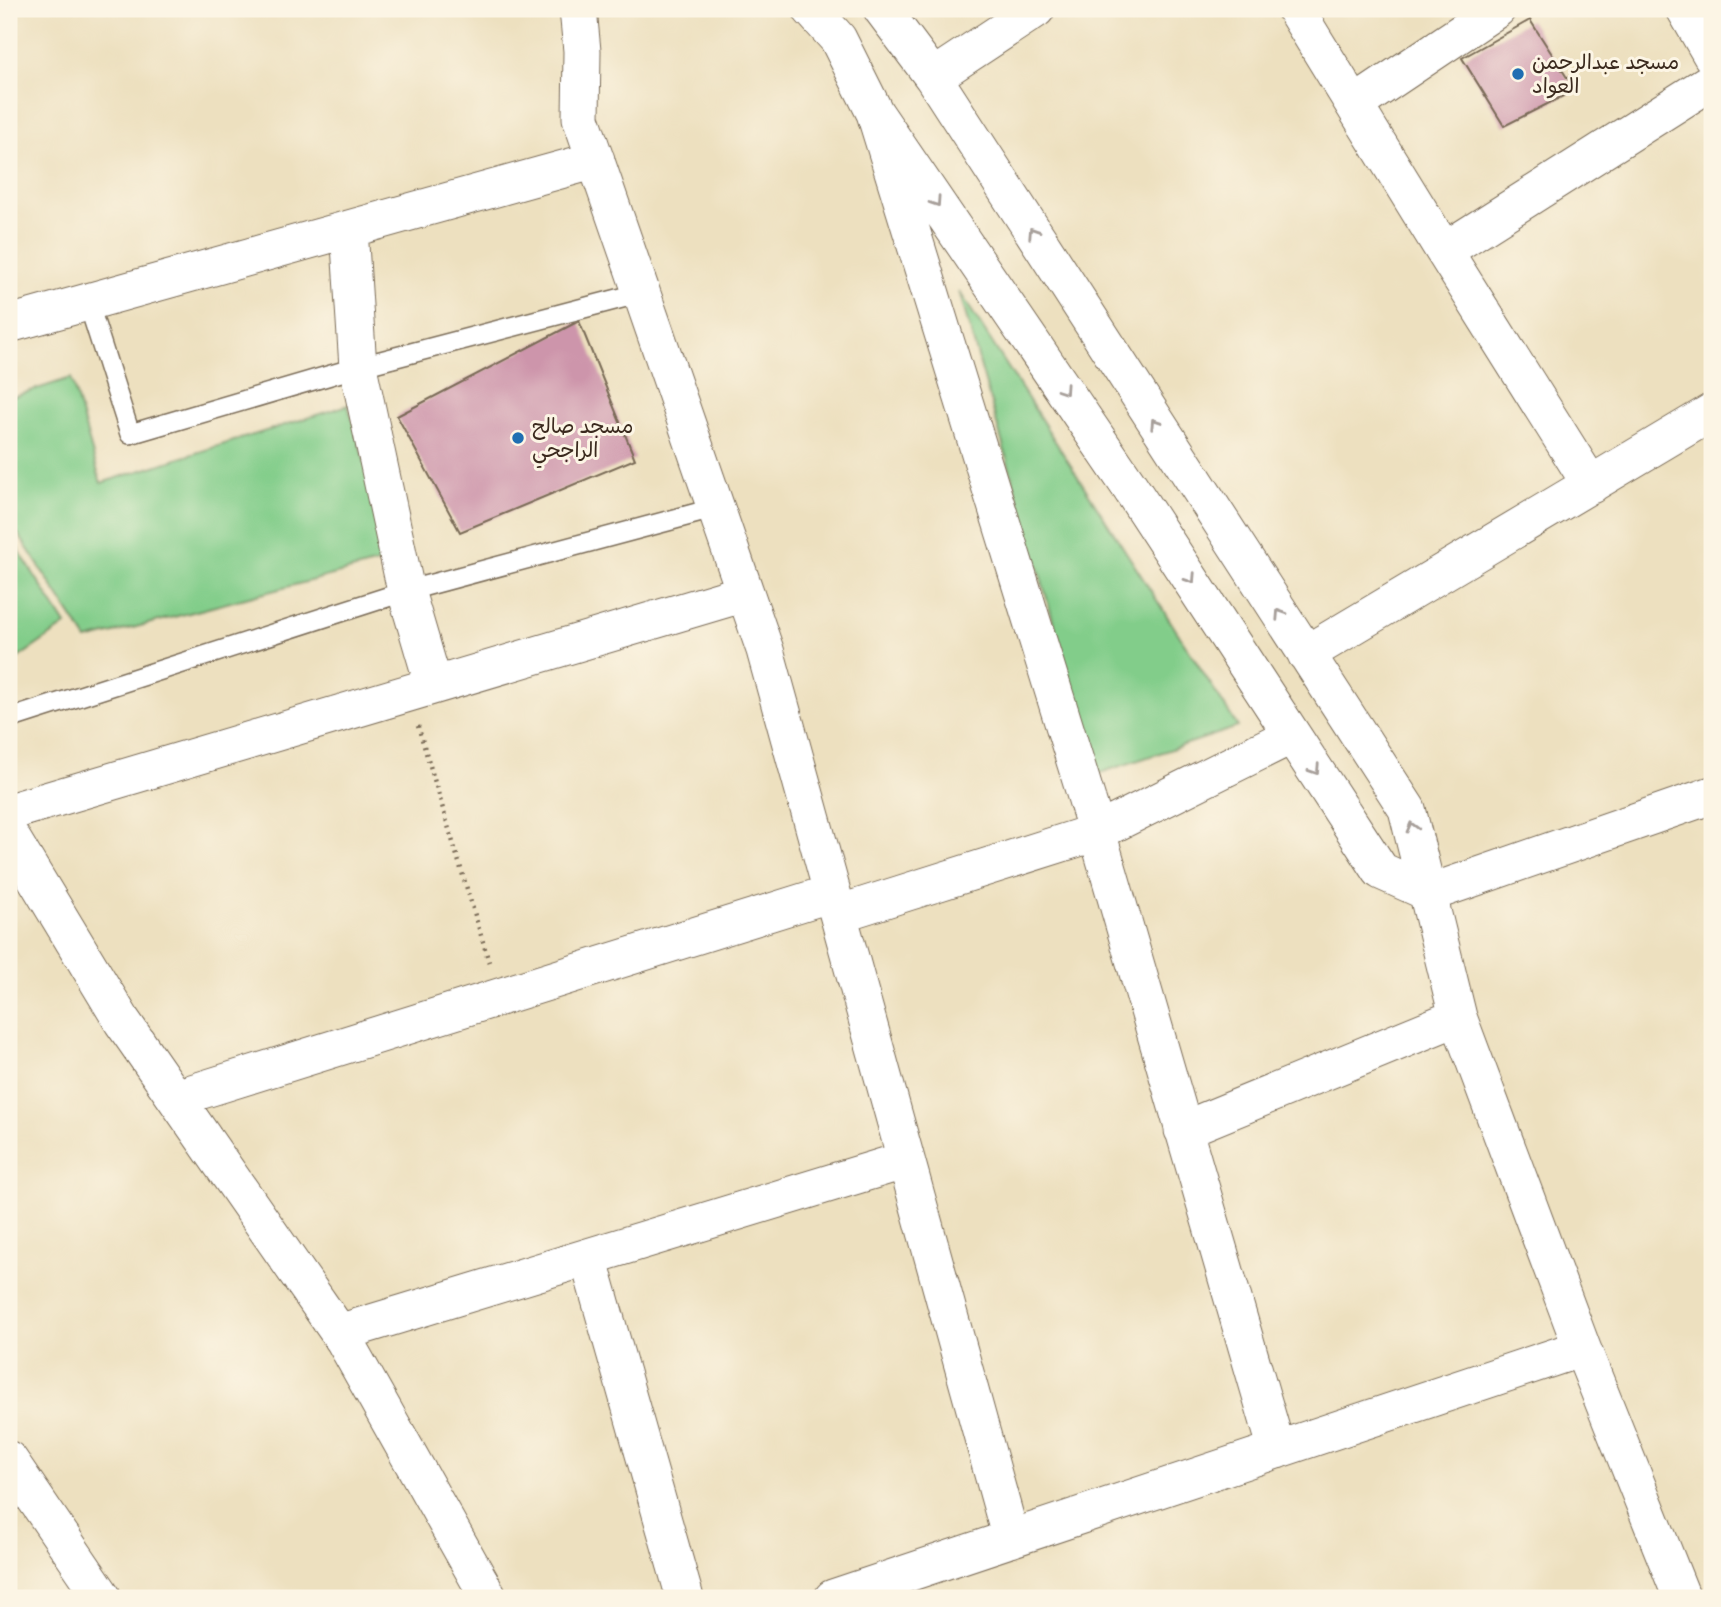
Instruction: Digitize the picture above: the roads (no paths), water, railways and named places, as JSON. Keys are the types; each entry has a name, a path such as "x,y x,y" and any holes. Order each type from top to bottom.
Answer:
{"street":[{"path":"578,9 582,51 581,118 765,650 1012,1539"},
{"path":"787,9 838,39"},
{"path":"811,9 838,39 875,113 1128,484 1381,871 1430,893 1712,795"},
{"path":"882,9 933,77 1175,455 1407,809 1430,893 1458,1017 1582,1348 1682,1598"},
{"path":"933,77 1036,9"},
{"path":"1295,9 1591,485"},
{"path":"1354,105 1497,9"},
{"path":"1685,9 1712,56"},
{"path":"1444,251 1712,81"},
{"path":"875,113 1097,832 1276,1450"},
{"path":"9,324 596,160"},
{"path":"349,229 358,367 406,590 421,688"},
{"path":"1306,653 1712,412"},
{"path":"1128,484 1175,455"},
{"path":"9,812 745,593"},
{"path":"176,1098 499,997 1097,832 1292,734"},
{"path":"9,834 122,1021 339,1334 489,1598"},
{"path":"1184,1130 1458,1017"},
{"path":"339,1334 906,1160"},
{"path":"588,1257 685,1598"},
{"path":"857,1595 1012,1539 1582,1348"},
{"path":"9,1460 103,1598"}],"lane":[{"path":"88,302 130,434 358,367 641,293"},
{"path":"9,719 406,590 716,508"}],"place":[{"name":"مسجد عبدالرحمن العواد","path":"1518,74"},
{"name":"مسجد صالح الراجحي","path":"518,438"}]}
